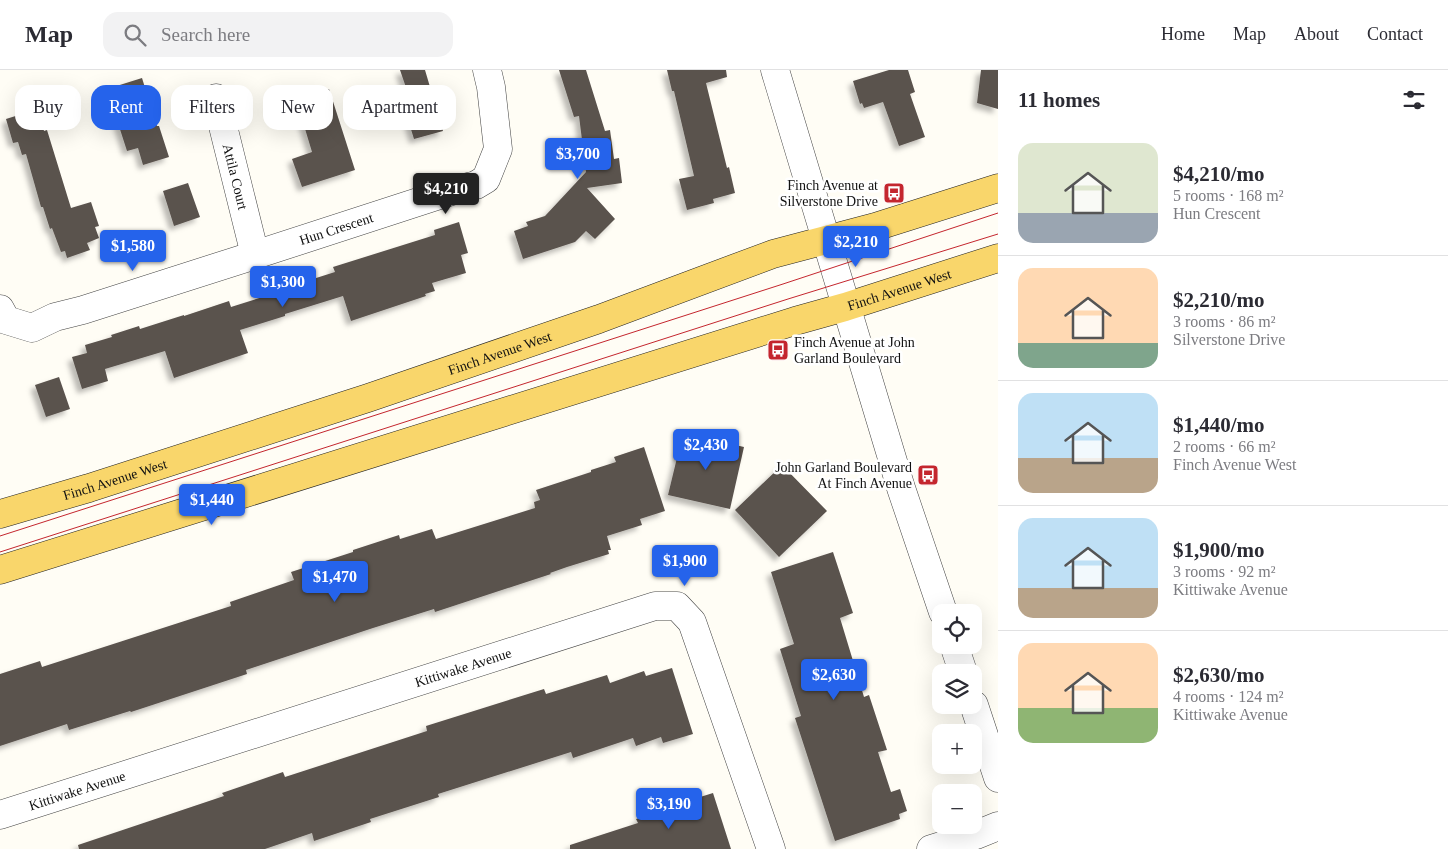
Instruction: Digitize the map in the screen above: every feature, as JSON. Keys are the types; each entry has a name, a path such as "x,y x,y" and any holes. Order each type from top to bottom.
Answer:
{"main road":[{"name":"Finch Avenue West","path":"0,514 98,485 368,398 599,320 773,254 875,227 998,188"},
{"name":"Finch Avenue West","path":"0,570 998,258"}],"street":[{"name":"Hun Crescent","path":"0,309 6,320 32,328 56,317 455,190 476,185 486,179 498,149 491,87 487,70"},
{"path":"775,70 901,488 940,604"},
{"name":"Attila Court","path":"224,130 255,255"},
{"name":"Kittiwake Avenue","path":"0,815 655,606 677,606 692,622 771,849"},
{"path":"977,714 998,778"},
{"path":"930,849 998,826"}],"building":[{"path":"400,70 425,70 429,85 405,85"},
{"path":"559,70 586,70 605,131 610,130 614,159 619,158 622,183 587,188 615,219 595,239 586,231 575,242 523,259 514,231 528,226 526,222 545,216 586,172 579,116 574,117"},
{"path":"667,70 726,70 727,77 706,83 735,193 713,199 714,203 687,210 679,179 694,176 674,91 672,91"},
{"path":"889,70 908,70 915,92 910,94 925,137 899,146 883,102 864,108 862,103 860,104 853,81"},
{"path":"981,70 998,70 998,109 977,103"},
{"path":"142,78 144,85 120,85"},
{"path":"333,101 355,170 302,187 292,159 312,152 305,130 333,130"},
{"path":"15,116 15,130 47,130 71,208 91,202 99,226 95,227 99,238 87,243 90,250 67,258 65,251 61,252 52,228 50,229 43,207 41,207 26,154 22,155 18,142 13,143 6,119"},
{"path":"120,130 160,130 169,157 143,165 138,148 127,151"},
{"path":"411,130 443,131 414,139"},
{"path":"188,183 200,217 174,226 163,191"},
{"path":"459,222 468,253 461,255 466,273 432,283 435,291 425,294 426,296 351,321 343,296 240,330 248,353 174,378 165,351 105,369 108,381 82,389 72,357 87,353 85,345 139,326 140,329 229,301 231,307 291,288 291,286 335,272 333,267 435,235 434,230"},
{"path":"59,377 70,409 46,417 35,385"},
{"path":"683,433 744,447 730,509 668,495"},
{"path":"644,447 665,511 640,519 642,525 607,536 611,550 608,550 609,554 435,612 434,609 373,628 246,670 247,674 131,712 69,730 67,724 0,746 0,674 40,661 42,667 231,606 230,602 294,580 291,572 399,535 400,539 432,529 436,539 535,508 534,502 540,500 536,490 591,472 591,470 616,462 614,457"},
{"path":"782,465 827,511 779,557 735,510"},
{"path":"833,552 853,613 840,618 864,697 869,695 887,750 878,752 891,792 900,789 907,811 899,814 900,819 835,841 795,718 801,716 780,649 794,644 771,572"},
{"path":"672,668 693,734 663,743 661,737 636,746 633,738 573,758 571,752 438,794 439,797 370,819 371,822 314,841 312,833 265,849 79,849 78,845 224,796 222,793 283,772 285,777 427,731 426,726 544,689 546,694 607,675 610,683 644,671 646,676"},
{"path":"713,793 731,849 570,849 570,845 638,823 636,819"}],"tram line":[{"path":"0,536 998,213"},
{"path":"0,552 788,299 998,234"}],"place":[{"name":"Finch Avenue at Silverstone Drive","path":"894,193"},
{"name":"Finch Avenue at John Garland Boulevard","path":"778,350"},
{"name":"John Garland Boulevard At Finch Avenue","path":"928,475"}]}
